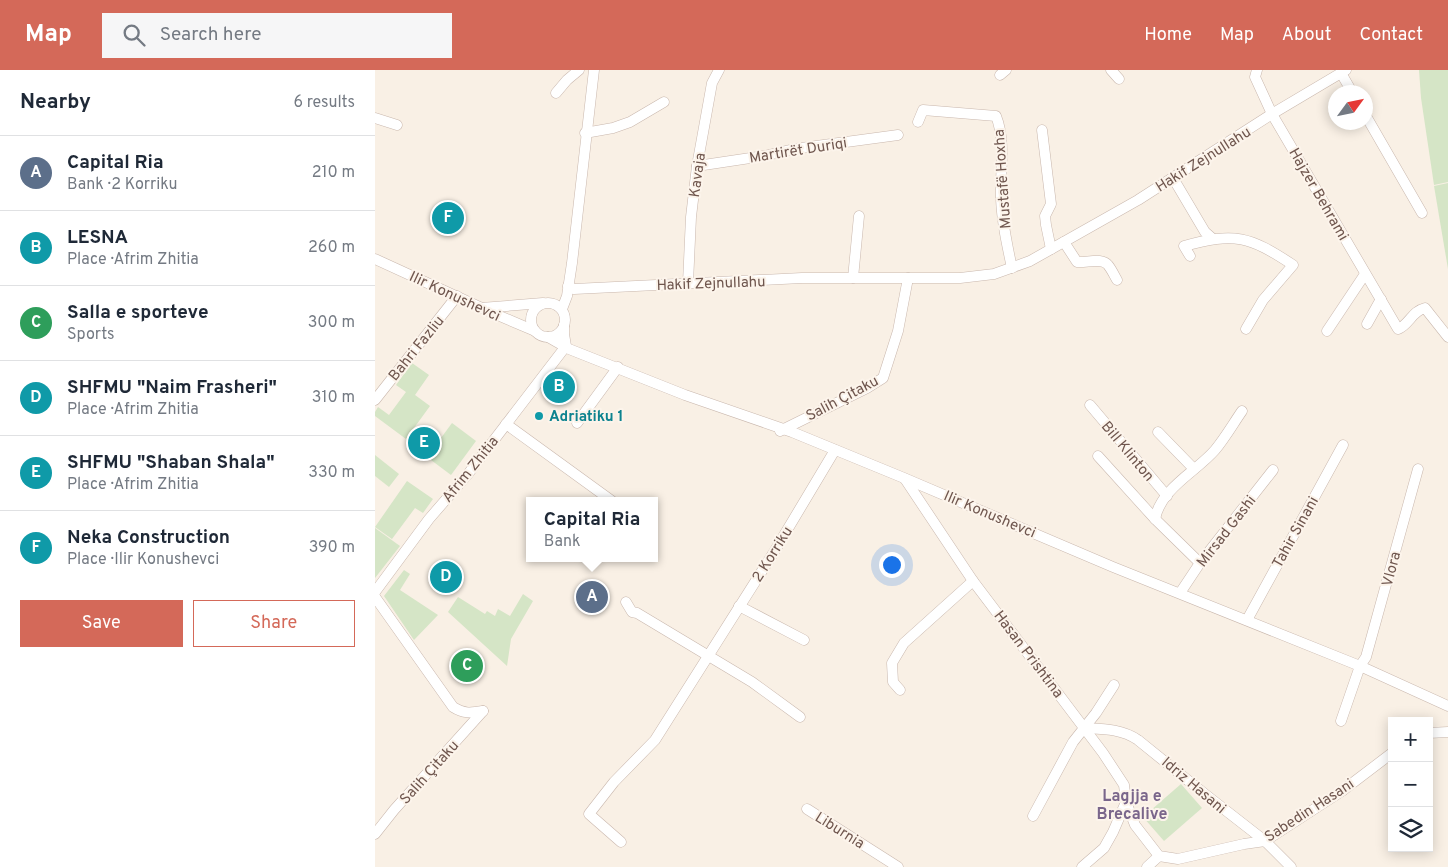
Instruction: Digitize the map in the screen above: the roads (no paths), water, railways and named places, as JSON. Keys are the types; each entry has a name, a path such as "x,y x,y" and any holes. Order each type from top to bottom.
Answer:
{"street":[{"path":"556,93 579,70"},
{"path":"561,310 568,286 576,230 585,133 594,70"},
{"name":"Kavaja","path":"688,283 691,218 697,166 712,83 719,70"},
{"path":"1111,70 1119,78"},
{"name":"Hajzer Behrami","path":"1257,70 1255,77 1272,114 1398,330 1404,327 1419,309 1425,308 1448,337"},
{"name":"Hakif Zejnullahu","path":"568,286 574,288 802,278 971,277 995,274 1030,261 1064,242 1173,178 1272,114 1343,72 1349,85"},
{"path":"585,133 613,128 630,122 664,102"},
{"name":"Mustafë Hoxha","path":"918,122 923,110 996,116 1001,136 1001,200 1012,268"},
{"path":"375,118 397,125"},
{"path":"1042,130 1051,204 1045,216 1051,249"},
{"path":"1373,130 1422,213"},
{"name":"Martirët Duriqi","path":"697,166 764,156 794,149 898,135"},
{"path":"1173,178 1205,232 1213,238"},
{"path":"853,278 859,216"},
{"path":"1189,256 1184,246 1213,238 1233,238 1246,240 1267,248 1293,265 1263,300 1245,329"},
{"path":"1064,242 1077,262 1101,261 1107,263 1117,280"},
{"name":"Ilir Konushevci","path":"375,259 535,331"},
{"path":"1327,331 1365,274"},
{"name":"Salih Çitaku","path":"782,429 867,388 883,378 898,331 908,278"},
{"name":"Bahri Fazliu","path":"375,400 457,296"},
{"path":"1367,324 1381,299"},
{"path":"546,303 533,312 531,322 535,331 565,346"},
{"path":"481,308 554,304 564,314 565,346"},
{"path":"548,337 558,334 564,325"},
{"name":"Ilir Konushevci","path":"565,346 701,401 792,432 1113,567 1360,666 1448,706"},
{"name":"Afrim Zhitia","path":"375,592 565,346"},
{"path":"577,423 618,367"},
{"name":"Bill Klinton","path":"1090,405 1167,496"},
{"name":"Bill Klinton","path":"1155,520 1157,509 1167,496 1214,450 1242,411"},
{"path":"506,424 606,497"},
{"path":"1158,432 1194,469"},
{"name":"Tahir Sinani","path":"1247,620 1343,445"},
{"name":"2 Korriku","path":"621,842 589,814 613,782 655,740 709,657 835,450"},
{"name":"Bill Klinton","path":"1098,456 1155,520 1200,563"},
{"name":"Vlora","path":"1360,666 1366,657 1418,469"},
{"name":"Mirsad Gashi","path":"1180,593 1200,563 1273,470"},
{"name":"Hasan Prishtina","path":"904,478 973,581 1085,728 1124,785 1126,802"},
{"path":"900,690 893,682 892,663 904,643 973,581"},
{"name":"Salih Çitaku","path":"375,597 453,706 461,712 483,711 394,810 375,834"},
{"path":"626,602 632,612 637,613 752,682 800,717"},
{"path":"739,606 804,640"},
{"path":"1341,721 1360,666"},
{"path":"1033,816 1073,742 1096,713 1114,685"},
{"name":"Idriz Hasani","path":"1085,728 1110,729 1128,733 1265,841 1291,867"},
{"path":"1433,733 1448,732"},
{"name":"Sabedin Hasani","path":"1159,862 1265,841 1342,791 1388,756"},
{"path":"1126,802 1135,824 1159,862 1147,867"},
{"path":"1082,867 1104,848 1126,802"},
{"name":"Liburnia","path":"807,810 897,867"}],"place":[{"name":"Neka Construction","path":"448,218"},
{"name":"LESNA","path":"559,387"},
{"name":"Adriatiku 1","path":"539,416"},
{"name":"SHFMU \"Shaban Shala\"","path":"424,443"},
{"name":"SHFMU \"Naim Frasheri\"","path":"446,577"},
{"name":"Capital Ria","path":"592,597"},
{"name":"Salla e sporteve","path":"467,666"}],"district":[{"name":"Lagjja e Brecalive","path":"1132,804"}]}
